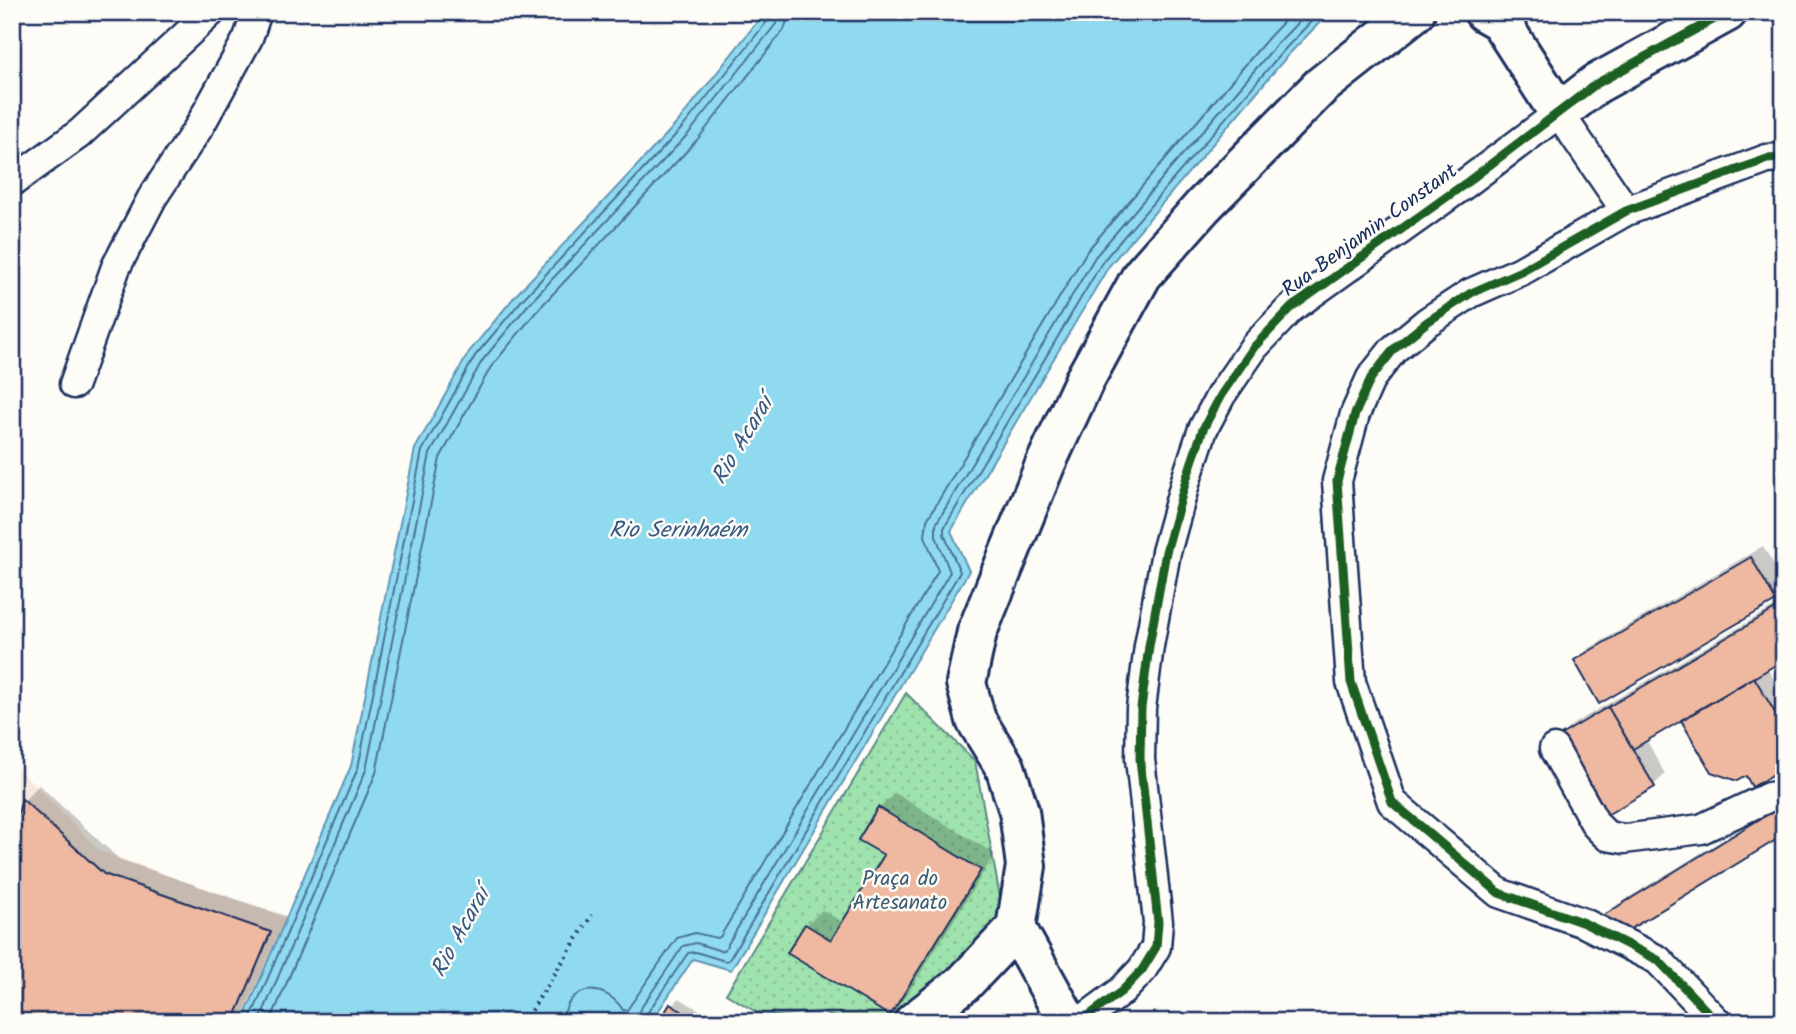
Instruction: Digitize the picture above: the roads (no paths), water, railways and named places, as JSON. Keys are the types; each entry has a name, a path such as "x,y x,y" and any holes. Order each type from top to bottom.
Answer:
{"street":[{"path":"12,182 79,134 211,12"},
{"path":"74,384 116,267 152,198 199,127 248,38 257,12"},
{"path":"914,1022 964,983 1016,928 1026,866 1019,811 1004,767 976,720 966,683 977,632 1051,453 1084,381 1142,275 1203,206 1321,86 1415,12"},
{"path":"1484,12 1500,22 1626,212"},
{"path":"1559,113 1596,84 1727,12"},
{"name":"Rua Benjamin Constant","path":"1080,1022 1134,980 1156,947 1158,922 1140,759 1141,708 1166,552 1203,429 1221,395 1254,347 1291,308 1559,113"},
{"path":"1717,1022 1658,960 1584,923 1499,893 1392,802 1351,682 1337,481 1355,414 1371,378 1394,349 1427,322 1471,293 1521,271 1626,212 1767,159 1784,158"},
{"path":"1554,749 1596,825 1607,836 1624,839 1701,829 1769,797 1784,795"},
{"path":"1016,928 1068,1022"}],"water":[{"name":"Rio Serinhaém","path":"765,12 1330,12 1289,54 1109,266 951,531 969,571 731,970 693,959 651,1022 603,1022 592,1016 588,1022 242,1022 351,766 415,449 469,352 516,295 677,123"}],"water label":[{"name":"Rio Acaraí","path":"743,441"},
{"name":"Rio Acaraí","path":"461,933"}],"park label":[{"name":"Praça do Artesanato","path":"900,891"}]}
